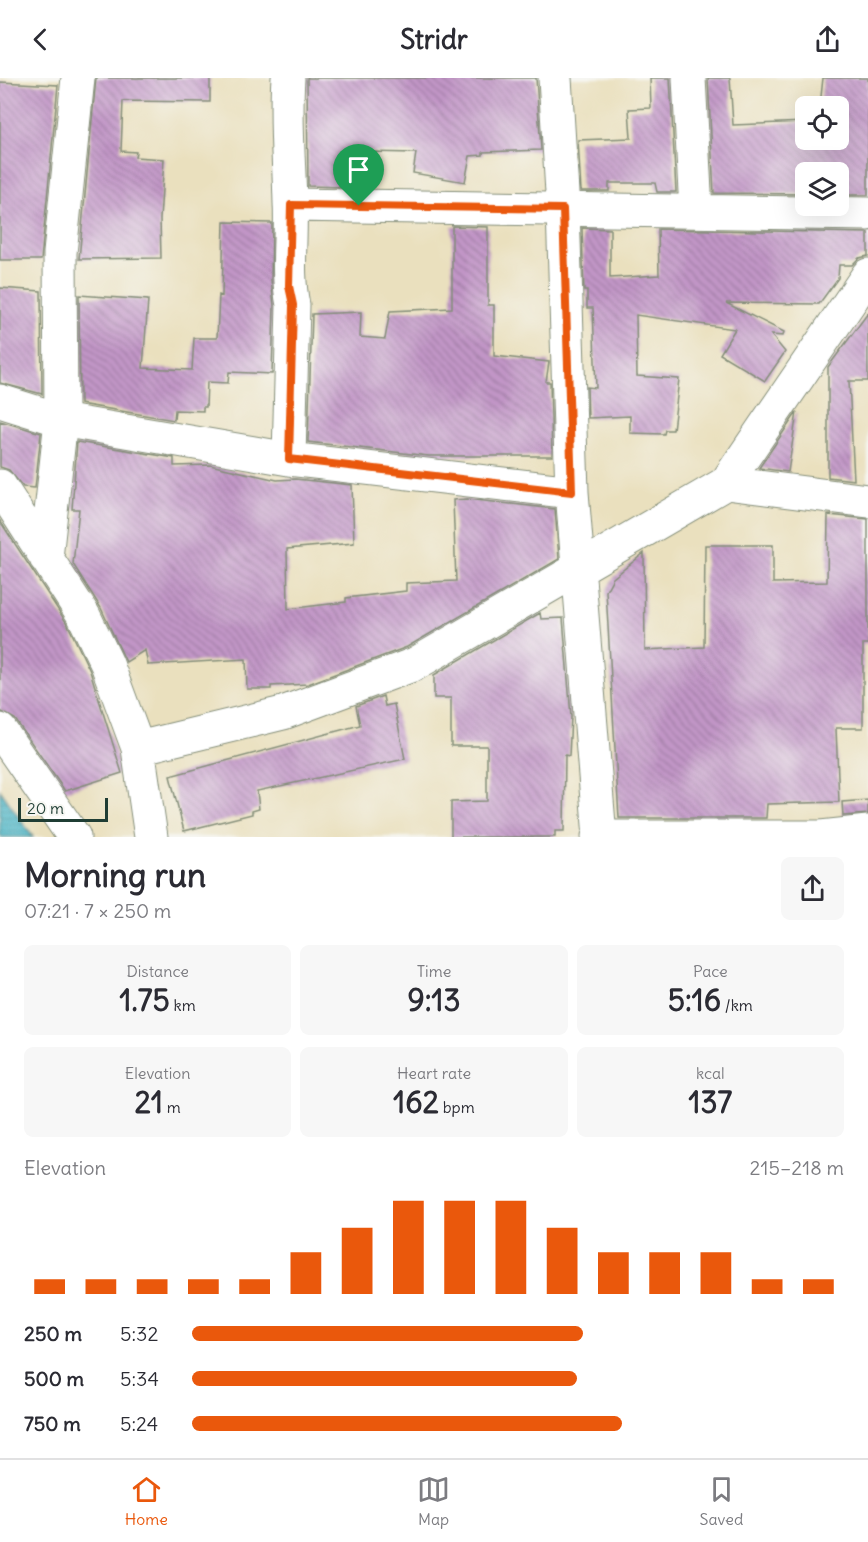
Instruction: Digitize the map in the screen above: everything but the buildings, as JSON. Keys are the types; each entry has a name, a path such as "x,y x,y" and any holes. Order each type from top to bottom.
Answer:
{"street":[{"path":"46,558 61,420 60,253 78,78"},
{"path":"288,78 285,120 291,205 289,286 293,305 289,457"},
{"path":"555,78 563,209 572,492 599,837 821,837 868,832"},
{"path":"689,78 696,211"},
{"path":"291,205 868,214"},
{"path":"138,748 283,713 415,664 726,483 868,275"},
{"path":"0,401 61,420 289,457 572,492"},
{"path":"726,483 868,501"},
{"path":"0,486 84,616 107,664 138,748 151,837"},
{"path":"0,730 74,837"}],"water":[{"path":"0,790 33,837 2,837 0,835"}],"route":[{"path":"291,205 359,206 563,209 572,492 289,459 293,305 289,286 291,205"}]}
